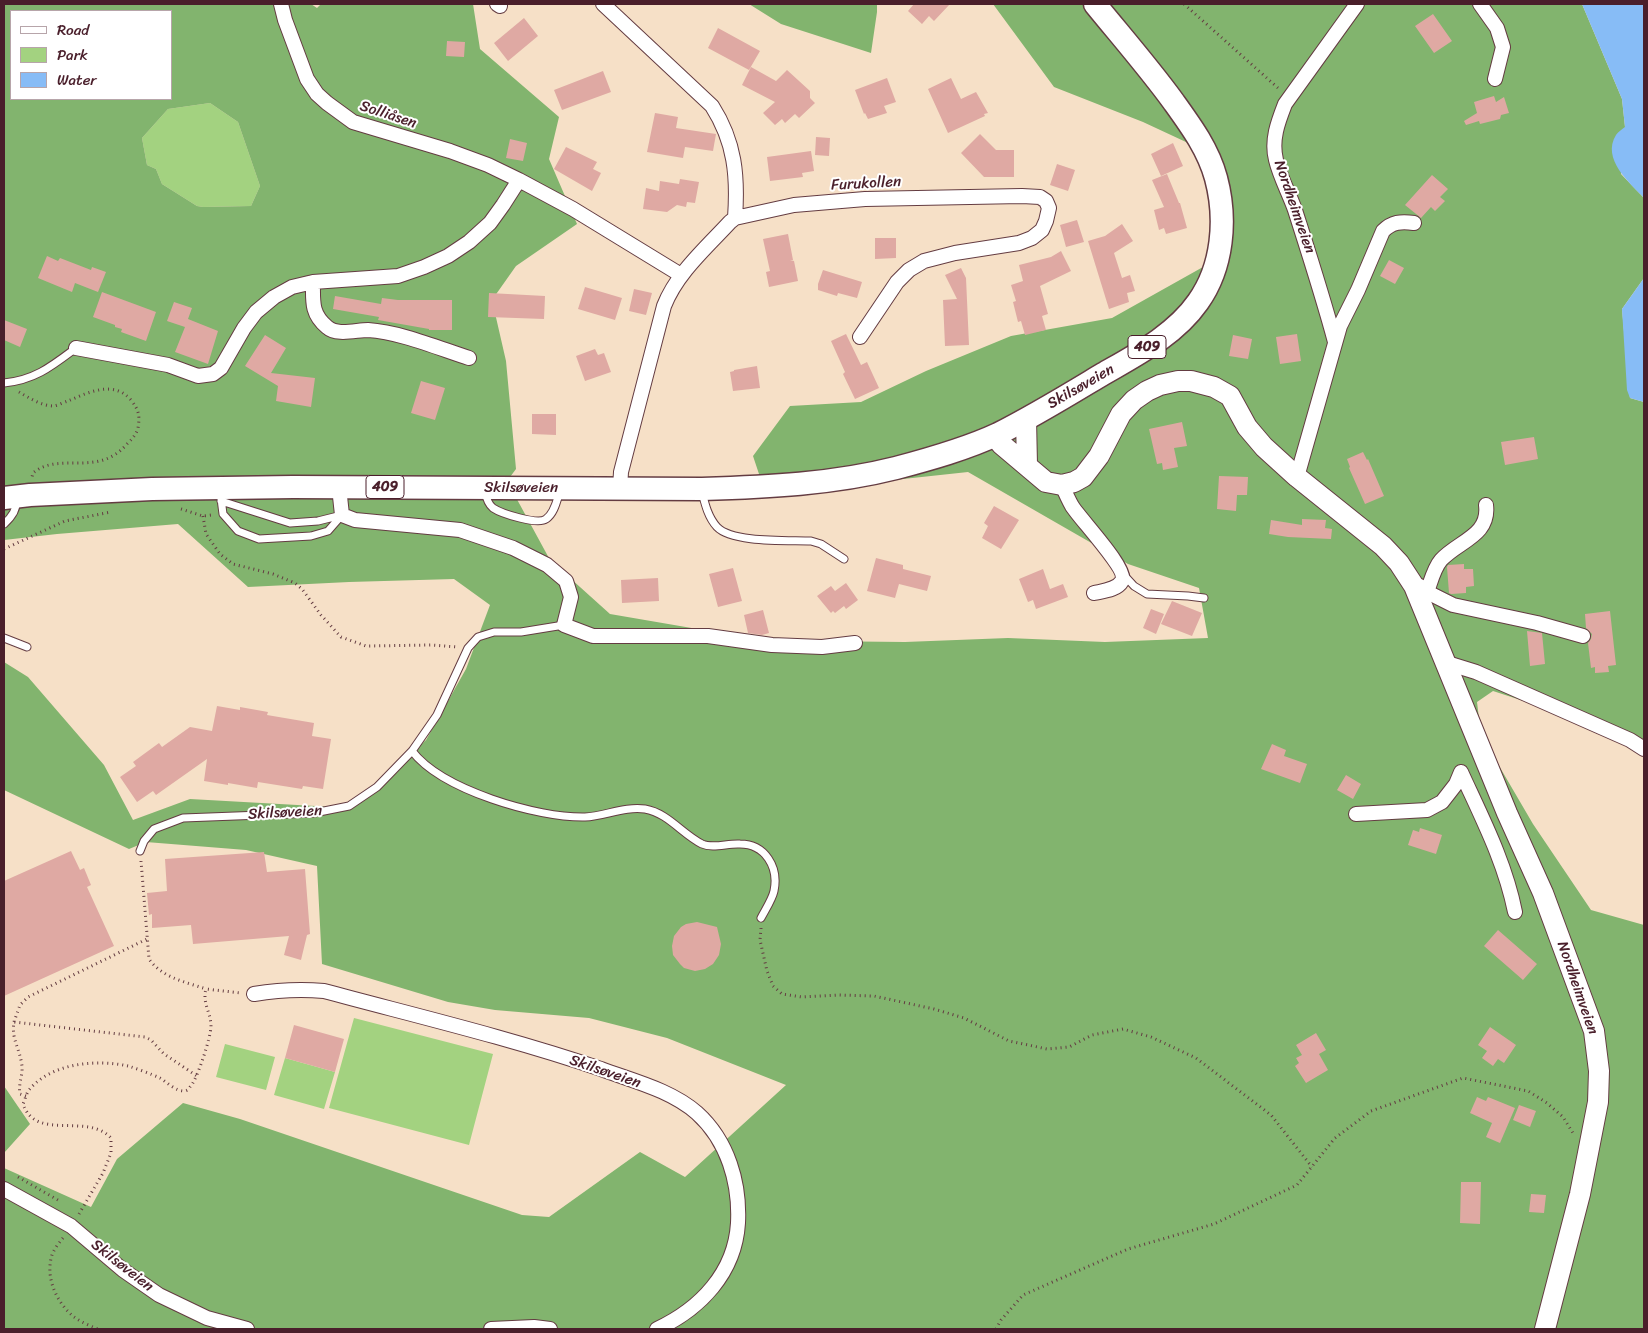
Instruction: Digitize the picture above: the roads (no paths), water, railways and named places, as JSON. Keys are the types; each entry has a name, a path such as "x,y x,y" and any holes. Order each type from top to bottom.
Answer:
{"main road":[{"name":"Skilsøveien","path":"17,496 220,494 340,487 702,489 774,486 835,479 895,468 950,452 995,435 1140,353 1179,324 1198,302 1210,281 1216,265 1222,232 1222,209 1216,179 1208,155 1198,135 1095,4"},
{"name":"Nordheimveien","path":"1062,485 1083,477 1099,456 1121,414 1134,400 1146,391 1160,385 1178,381 1191,381 1214,387 1230,396 1247,427 1264,447 1297,477 1383,546 1421,589 1447,663 1507,813 1543,893 1594,1031 1599,1071 1598,1102 1580,1194 1545,1329"},
{"path":"1026,419 1027,466"},
{"path":"995,435 1001,444 1046,482 1062,485"}],"street":[{"name":"Solliåsen","path":"281,4 284,20 307,79 326,103 353,122 450,151 488,165 574,209 681,275"},
{"path":"603,4 712,106 722,121 733,153 737,177 735,218 681,275 664,306 621,472 620,488"},
{"name":"Nordheimveien","path":"1335,342 1316,273 1276,159 1275,137 1278,122 1290,98 1357,4"},
{"path":"1480,4 1497,28 1503,47 1495,79"},
{"path":"76,348 168,365 198,376 214,374 221,368 244,328 256,312 274,297 292,287 313,282 398,276 448,256 469,242 490,223 519,180"},
{"name":"Furukollen","path":"735,218 794,205 864,199 1022,196 1040,197 1046,201 1049,208 1046,221 1042,230 1032,238 1019,243 955,253 924,261 909,270 897,282 860,337"},
{"name":"Nordheimveien","path":"1297,477 1340,326 1358,290 1383,231 1389,225 1404,222 1414,223"},
{"path":"313,282 316,317 328,329 337,332 370,330 410,338 468,358"},
{"path":"1062,485 1073,507 1110,554 1123,574 1122,580 1117,587 1094,593"},
{"path":"340,487 342,515 355,520 460,530 522,552 546,565 566,581 571,597 564,625 593,636 708,636 772,645 822,647 855,643"},
{"path":"1486,505 1487,513 1482,526 1471,538 1448,553 1440,561 1421,589 1452,605 1537,623 1583,636"},
{"path":"1447,663 1476,672 1630,740 1644,749"},
{"path":"1356,814 1427,810 1442,802 1456,784 1461,772 1498,852 1510,886 1515,912"},
{"name":"Skilsøveien","path":"254,994 275,990 301,989 324,991 496,1036 663,1092 697,1113 722,1144 730,1163 736,1183 739,1207 737,1232 731,1255 720,1278 706,1296 673,1322 657,1329"},
{"name":"Skilsøveien","path":"4,1189 71,1226 123,1270 159,1296 207,1318 247,1329"},
{"path":"491,1329 508,1327 550,1329"}],"lane":[{"path":"5,383 29,379 46,370 76,348"},
{"path":"485,488 487,499 493,508 538,521 546,520 550,515 561,488"},
{"path":"702,489 705,505 712,520 717,527 730,536 821,544 844,559"},
{"path":"220,494 223,514 238,531 259,539 311,536 328,531 342,515"},
{"path":"220,494 290,522 318,520 342,515"},
{"path":"4,524 14,514 17,506 17,496"},
{"path":"1123,574 1134,586 1147,594 1204,598"},
{"name":"Skilsøveien","path":"140,851 144,841 154,828 183,818 314,813 349,806 377,787 412,751 437,715 468,648 478,637 494,632 521,632 564,625"},
{"path":"4,638 27,646"},
{"path":"412,751 430,769 471,791 518,808 555,816 574,817 588,817 632,809 643,809 654,811 665,817 703,844 712,846 742,843 760,848 774,868 776,879 774,892 761,918"}],"water":[{"path":"1582,4 1644,4 1644,198 1619,170 1612,153 1612,144 1617,134 1625,127 1622,99"},
{"path":"1644,278 1644,402 1630,398 1627,390 1622,309"}]}
